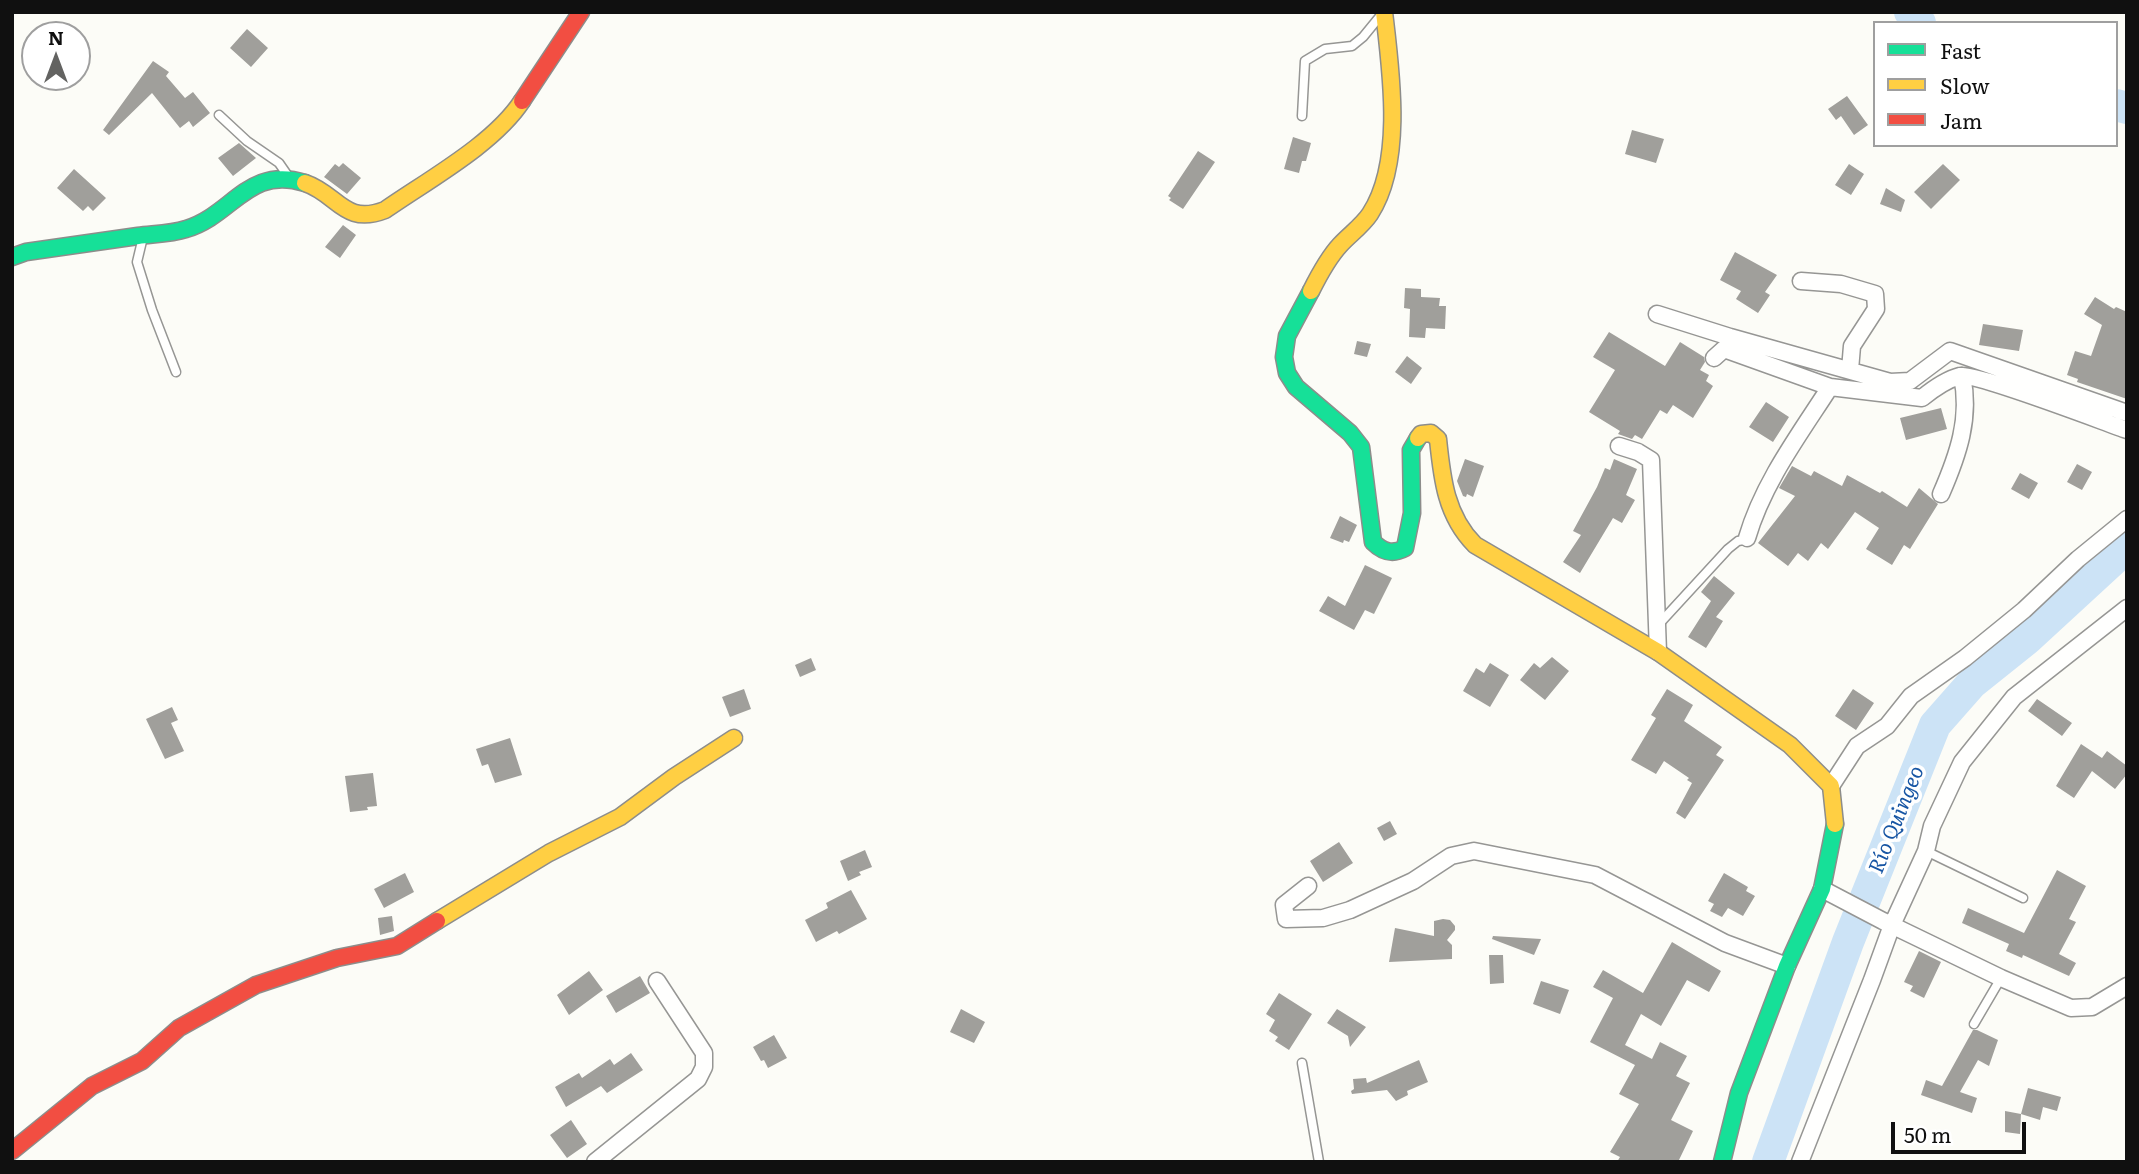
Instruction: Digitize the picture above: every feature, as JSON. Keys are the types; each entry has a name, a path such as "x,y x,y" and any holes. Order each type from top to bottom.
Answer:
{"street":[{"path":"12,257 26,252 187,229 269,179 290,178 310,184 349,213 372,215 385,210 489,138 512,117 581,12"},
{"path":"1383,12 1389,47 1391,142 1381,190 1371,214 1334,252 1287,336 1284,347 1284,359 1290,380 1300,395 1334,417 1355,437 1361,447 1373,542 1388,553 1398,553 1405,548 1412,513 1411,450 1421,434 1431,433 1438,439 1443,483 1460,530 1475,545 1658,652 1790,745 1831,786 1836,816 1833,843 1822,889 1787,966 1739,1093 1723,1162"},
{"path":"1801,281 1841,284 1875,294 1876,309 1852,346 1850,370"},
{"path":"1657,314 1890,382 1910,381 1950,351 2127,413"},
{"path":"1714,358 1724,349 1830,387 1922,398 1936,387 1962,376 1988,382 2127,430"},
{"path":"1941,494 1956,458 1964,426 1966,396 1962,376"},
{"path":"1750,539 1755,512 1782,462 1830,387"},
{"path":"1619,446 1638,452 1651,460 1658,652"},
{"path":"1831,786 1857,746 1886,726 1911,696 2024,610 2078,559 2127,519"},
{"path":"1801,1162 1855,1025 1887,923 1926,851 1937,815 1962,762 2014,697 2127,608"},
{"path":"12,1151 92,1086 142,1061 179,1028 206,1012 256,985 337,958 397,946 549,853 620,817 674,777 734,738"},
{"path":"1308,886 1284,905 1286,919 1323,918 1350,910 1413,881 1451,856 1474,851 1523,859 1595,875 1725,943 1787,966"},
{"path":"1822,889 2001,978 2071,1008 2092,1007 2127,986"},
{"path":"595,1162 698,1079 704,1067 704,1053 657,981"}],"lane":[{"path":"1302,116 1305,61 1325,49 1352,47 1383,12"},
{"path":"219,115 247,141 279,163 290,178"},
{"path":"143,234 137,262 176,372"},
{"path":"1657,626 1728,550 1738,541 1750,539"},
{"path":"1926,851 2023,898"},
{"path":"1974,1024 2001,978"},
{"path":"1302,1062 1319,1162"}],"building":[{"path":"247,29 268,48 251,67 230,48"},
{"path":"153,61 169,72 166,76 185,98 193,92 210,113 193,127 189,121 180,128 152,93 109,135 103,130"},
{"path":"1847,96 1868,125 1854,135 1841,116 1836,120 1828,109"},
{"path":"1632,130 1664,139 1656,163 1625,154"},
{"path":"1293,137 1311,143 1299,173 1284,169"},
{"path":"239,143 256,158 233,176 218,158"},
{"path":"1198,151 1215,162 1183,209 1169,200 1171,198 1168,196"},
{"path":"343,163 361,178 347,194 324,177 335,164 339,167"},
{"path":"1849,164 1864,174 1851,195 1835,185"},
{"path":"1943,164 1960,180 1931,209 1914,192"},
{"path":"74,169 106,198 93,211 88,206 83,211 57,188"},
{"path":"1886,188 1905,200 1901,212 1880,204"},
{"path":"343,225 356,235 340,258 325,247"},
{"path":"1735,252 1777,275 1765,292 1770,295 1758,313 1736,299 1741,291 1720,280"},
{"path":"1405,288 1421,289 1421,297 1440,298 1439,306 1446,306 1445,329 1426,328 1425,338 1409,337 1410,309 1404,308"},
{"path":"2095,297 2114,309 2116,307 2127,312 2127,399 2077,382 2078,379 2067,375 2075,351 2091,356 2102,325 2084,314"},
{"path":"1983,324 2023,330 2019,351 1979,345"},
{"path":"1609,332 1665,366 1680,342 1704,357 1705,362 1700,370 1709,375 1706,381 1713,386 1693,418 1673,405 1667,414 1660,410 1642,439 1635,435 1632,439 1618,434 1620,431 1589,412 1615,370 1593,357"},
{"path":"1357,341 1371,344 1367,357 1354,354"},
{"path":"1407,356 1422,368 1411,384 1395,372"},
{"path":"1766,402 1789,417 1773,442 1749,427"},
{"path":"1941,408 1947,429 1906,440 1900,418"},
{"path":"1465,459 1484,466 1473,497 1467,494 1466,497 1463,496 1457,481"},
{"path":"1614,459 1637,469 1626,495 1635,500 1622,523 1613,518 1580,573 1563,562 1581,535 1573,531 1605,468 1610,470"},
{"path":"2077,464 2092,472 2082,490 2067,482"},
{"path":"1792,466 1811,476 1814,471 1842,486 1847,475 1880,493 1882,491 1907,507 1919,488 1938,504 1910,549 1904,545 1892,565 1866,549 1879,528 1855,512 1828,549 1821,543 1808,561 1798,553 1788,566 1758,543 1795,496 1779,488"},
{"path":"2020,473 2038,483 2029,499 2011,489"},
{"path":"1340,516 1357,525 1349,542 1344,540 1343,543 1330,538"},
{"path":"1365,565 1392,578 1374,614 1365,610 1354,630 1319,611 1328,596 1345,606"},
{"path":"1714,576 1735,593 1716,617 1723,621 1706,648 1688,637 1711,601 1701,592"},
{"path":"1552,657 1569,671 1545,700 1520,680 1534,663 1540,668"},
{"path":"811,658 816,670 800,677 795,665"},
{"path":"1490,663 1509,675 1490,707 1463,691 1476,668 1484,673"},
{"path":"744,689 751,709 730,717 722,697"},
{"path":"1667,689 1693,705 1684,721 1722,747 1716,755 1724,760 1685,819 1676,813 1692,783 1687,780 1689,778 1664,761 1656,774 1631,760 1656,718 1651,715"},
{"path":"1853,689 1874,703 1856,730 1835,716"},
{"path":"2037,699 2072,723 2062,736 2028,711"},
{"path":"172,707 178,720 171,723 184,751 165,759 146,719"},
{"path":"510,738 522,775 495,783 488,764 482,766 476,749"},
{"path":"2081,744 2102,758 2107,751 2127,766 2127,774 2115,789 2092,771 2074,798 2056,786"},
{"path":"373,773 377,806 350,812 345,776"},
{"path":"1390,821 1397,834 1384,841 1377,828"},
{"path":"1339,842 1353,863 1323,882 1310,861"},
{"path":"865,850 872,867 859,872 861,875 848,881 840,861"},
{"path":"2057,870 2086,886 2069,919 2076,922 2059,954 2076,963 2069,976 2023,955 2022,958 2006,951 2009,944 1962,923 1968,908 2024,933"},
{"path":"405,873 414,892 384,908 374,889"},
{"path":"1724,873 1748,887 1746,891 1755,896 1743,916 1728,908 1722,917 1710,911 1714,904 1708,901"},
{"path":"851,890 867,919 839,934 837,931 816,942 805,920 828,908 826,903"},
{"path":"392,916 394,931 380,935 378,918"},
{"path":"1450,920 1455,926 1447,940 1452,945 1452,959 1389,962 1395,928 1434,936 1434,921"},
{"path":"1493,936 1541,939 1534,955 1492,939"},
{"path":"1672,942 1721,971 1709,992 1687,980 1661,1026 1641,1014 1625,1045 1652,1059 1660,1042 1687,1056 1676,1076 1690,1083 1671,1120 1693,1131 1678,1162 1617,1162 1620,1157 1610,1152 1639,1104 1619,1094 1635,1065 1590,1042 1613,998 1593,987 1603,970 1643,993"},
{"path":"1919,951 1941,962 1924,998 1910,991 1913,986 1904,982"},
{"path":"1489,955 1503,955 1504,983 1490,984"},
{"path":"589,971 603,990 569,1015 557,995"},
{"path":"640,976 650,993 616,1013 606,996"},
{"path":"1541,981 1569,990 1560,1014 1533,1004"},
{"path":"1279,993 1312,1014 1289,1050 1275,1041 1278,1037 1269,1031 1275,1020 1266,1014"},
{"path":"961,1009 985,1022 974,1043 950,1032"},
{"path":"1337,1009 1366,1027 1350,1047 1348,1036 1327,1023"},
{"path":"1973,1030 1998,1040 1989,1066 1978,1060 1960,1092 1977,1098 1972,1113 1921,1095 1926,1080 1942,1086"},
{"path":"774,1035 787,1058 768,1068 753,1047"},
{"path":"631,1053 643,1070 607,1093 601,1086 566,1107 555,1087 579,1073 582,1078 610,1059 614,1065"},
{"path":"1419,1060 1428,1082 1407,1091 1408,1095 1396,1101 1387,1090 1352,1094 1353,1079 1366,1078 1367,1083"},
{"path":"2028,1088 2061,1097 2057,1111 2043,1107 2040,1120 2021,1114"},
{"path":"2005,1111 2021,1114 2020,1134 2005,1132"},
{"path":"571,1120 587,1144 567,1158 550,1135"}],"waterway":[{"name":"Río Quingeo","path":"1910,12 1918,21"},
{"name":"Río Quingeo","path":"2118,106 2127,108"},
{"name":"Río Quingeo","path":"1768,1162 1848,942 1935,725 1972,683 2027,639 2127,547"}],"traffic: fast":[{"path":"12,257 26,252 180,231 202,222 255,186 285,179 305,183"},
{"path":"1311,291 1287,336 1284,357 1287,373 1296,387 1350,433 1361,447 1373,542 1388,551 1405,548 1412,513 1411,450 1418,438"},
{"path":"1722,1162 1739,1093 1787,966 1822,889 1835,824"}],"traffic: slow":[{"path":"1311,291 1336,250 1370,214 1381,193 1388,169 1392,88 1384,12"},
{"path":"305,183 350,211 371,214 385,210 478,146 510,117 522,101"},
{"path":"1418,438 1421,434 1431,433 1438,439 1447,496 1458,522 1475,545 1658,652 1790,745 1831,786 1835,824"},
{"path":"437,921 549,853 620,817 674,777 734,738"}],"traffic: jam":[{"path":"522,101 581,12"},
{"path":"12,1151 92,1086 142,1061 179,1028 256,985 337,958 397,946 437,921"}]}
